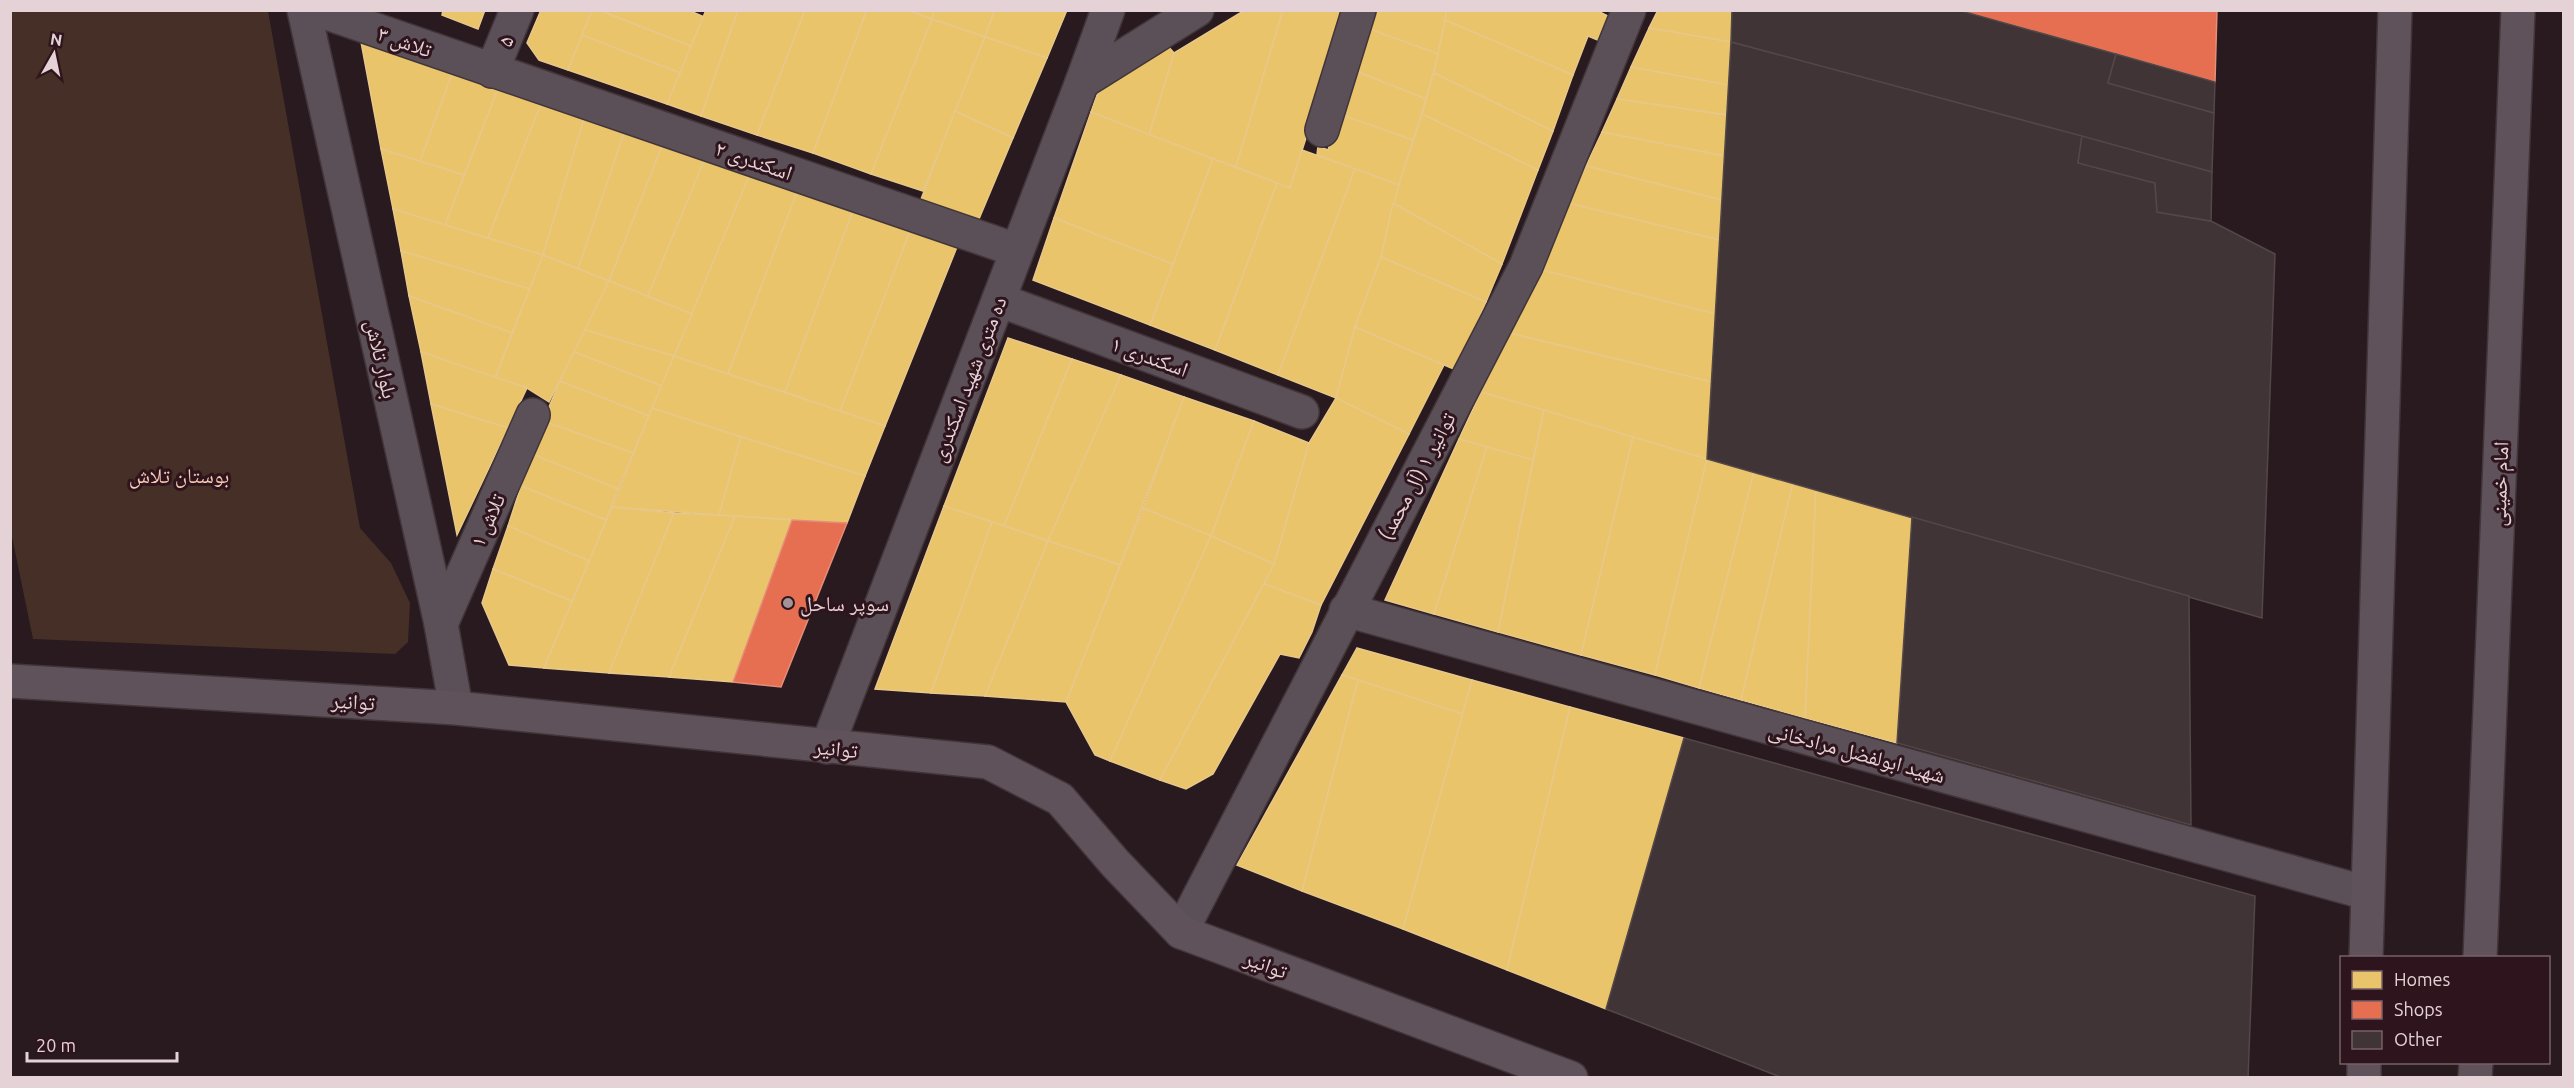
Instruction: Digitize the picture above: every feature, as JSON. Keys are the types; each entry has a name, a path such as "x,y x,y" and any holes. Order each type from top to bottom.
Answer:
{"main road":[{"path":"2366,956 2395,10"},
{"name":"امام خمینی","path":"2480,956 2518,10"},
{"name":"توانیر","path":"10,681 456,708 988,762 1060,799 1115,863 1181,932 1571,1077"}],"street":[{"name":"بلوار تلاش","path":"304,10 441,624 456,708"},
{"name":"تلاش ۳","path":"318,10 492,71"},
{"name":"۵","path":"492,71 517,10"},
{"name":"ده متری شهید اسکندری","path":"826,747 999,300 1108,10"},
{"path":"1082,82 1197,10"},
{"path":"1322,130 1359,10"},
{"name":"توانیر ۱ (آل محمد)","path":"1181,932 1526,266 1629,10"},
{"name":"اسکندری ۲","path":"492,71 1016,250"},
{"name":"اسکندری ۱","path":"999,300 1302,412"},
{"name":"تلاش ۱","path":"441,624 533,415"},
{"name":"شهید ابولفضل مرادخانی","path":"1346,610 2367,893"}],"green space":[{"name":"بوستان تلاش","path":"10,11 268,11 360,528 391,563 410,603 408,642 395,654 33,639 10,527"}],"building: Homes":[{"path":"443,10 485,10 478,29 442,15"},
{"path":"541,10 592,10 568,70 539,60 527,43"},
{"path":"592,10 599,10 691,46 680,73 582,35"},
{"path":"599,10 688,10 704,17 691,46"},
{"path":"706,10 738,10 701,116 667,104"},
{"path":"738,10 805,10 757,135 701,116"},
{"path":"805,10 867,10 813,153 757,135"},
{"path":"867,10 907,10 932,19 871,174 813,153"},
{"path":"907,10 935,10 932,19"},
{"path":"935,10 995,10 985,37 932,19"},
{"path":"995,10 1067,10 1047,58 985,37"},
{"path":"1245,10 1283,10 1236,167 1149,135 1174,53"},
{"path":"1283,10 1347,10 1290,188 1236,167"},
{"path":"1373,10 1447,10 1438,54 1367,28"},
{"path":"1447,10 1596,10 1610,17 1600,41 1588,36 1573,75 1445,20"},
{"path":"1658,10 1732,10 1731,42 1649,28"},
{"path":"932,19 985,37 923,191 871,174"},
{"path":"1445,20 1573,75 1553,131 1434,73"},
{"path":"1367,28 1438,54 1426,99 1353,70"},
{"path":"1649,28 1731,42 1728,85 1631,67"},
{"path":"582,35 680,73 667,104 568,70"},
{"path":"985,37 1047,58 1013,138 955,111"},
{"path":"361,42 452,74 420,161 381,149"},
{"path":"1166,44 1174,53 1149,135 1091,112 1100,86"},
{"path":"1631,67 1728,85 1727,115 1617,99"},
{"path":"1353,70 1426,99 1413,140 1339,114"},
{"path":"1434,73 1553,131 1538,170 1422,114"},
{"path":"452,74 498,89 464,175 420,161"},
{"path":"498,89 541,104 488,238 445,225"},
{"path":"1617,99 1727,115 1725,156 1602,132"},
{"path":"541,104 584,119 543,255 488,238"},
{"path":"955,111 1013,138 976,226 918,207"},
{"path":"1091,112 1213,159 1173,264 1054,218"},
{"path":"1339,114 1413,140 1399,185 1317,155 1318,146 1328,150"},
{"path":"1422,114 1538,170 1502,264 1393,203"},
{"path":"584,119 624,133 578,269 543,255"},
{"path":"1602,132 1725,156 1722,200 1586,166"},
{"path":"624,133 662,146 609,281 578,269"},
{"path":"662,146 704,161 648,296 609,281"},
{"path":"381,149 464,175 445,225 393,209"},
{"path":"1302,150 1355,169 1278,375 1215,350 1277,183 1290,188"},
{"path":"1213,159 1277,183 1215,350 1150,325"},
{"path":"704,161 749,176 692,314 648,296"},
{"path":"1586,166 1722,200 1720,240 1568,203"},
{"path":"1355,169 1399,185 1381,257 1355,327 1336,398 1278,375"},
{"path":"749,176 797,192 728,374 674,356"},
{"path":"797,192 853,211 785,392 728,374"},
{"path":"1393,203 1502,264 1486,302 1381,257"},
{"path":"1568,203 1720,240 1716,314 1538,269"},
{"path":"393,209 543,255 530,289 401,251"},
{"path":"853,211 910,231 840,411 785,392"},
{"path":"1054,218 1173,264 1150,325 1033,280"},
{"path":"910,231 957,247 885,426 840,411"},
{"path":"401,251 530,289 512,333 409,296"},
{"path":"543,255 609,281 549,402 527,388 495,378"},
{"path":"1381,257 1486,302 1456,370 1355,327"},
{"path":"1538,269 1716,314 1712,382 1509,333"},
{"path":"609,281 692,314 674,356 585,330"},
{"path":"409,296 512,333 495,378 421,352"},
{"path":"1355,327 1444,365 1409,434 1336,398"},
{"path":"585,330 674,356 662,386 574,352"},
{"path":"1509,333 1712,382 1707,459 1481,392"},
{"path":"1008,338 1072,359 1004,526 944,506"},
{"path":"421,352 527,388 508,428 431,404"},
{"path":"574,352 662,386 649,416 560,381"},
{"path":"674,356 885,426 865,476 652,408"},
{"path":"1072,359 1121,375 1048,541 1004,526"},
{"path":"1121,375 1184,397 1120,565 1048,541"},
{"path":"560,381 649,416 633,453 543,421"},
{"path":"1481,392 1544,410 1533,460 1459,439"},
{"path":"1184,397 1254,421 1211,536 1143,508"},
{"path":"1336,398 1409,434 1321,605 1264,584 1274,564 1309,443"},
{"path":"431,404 508,428 457,535"},
{"path":"652,408 741,437 719,515 612,507"},
{"path":"1544,410 1633,437 1581,655 1498,632"},
{"path":"543,421 633,453 618,489 532,454"},
{"path":"1254,421 1309,443 1274,564 1211,536"},
{"path":"741,437 865,476 847,523 719,515"},
{"path":"1633,437 1707,459 1655,675 1581,655"},
{"path":"1459,439 1487,447 1434,614 1385,600"},
{"path":"1487,447 1533,460 1498,632 1434,614"},
{"path":"532,454 618,489 606,520 521,486"},
{"path":"1707,459 1754,472 1699,688 1655,675"},
{"path":"1754,472 1793,483 1741,700 1699,688"},
{"path":"1793,483 1816,490 1805,718 1741,700"},
{"path":"521,486 606,520 589,561 508,526"},
{"path":"1816,490 1912,517 1897,743 1805,718"},
{"path":"944,506 992,522 931,693 875,689"},
{"path":"612,507 674,513 609,673 544,668"},
{"path":"1143,508 1211,536 1110,761 1095,755 1066,702"},
{"path":"674,513 735,516 669,677 609,673"},
{"path":"735,516 792,520 733,682 669,677"},
{"path":"992,522 1048,541 985,696 931,693"},
{"path":"508,526 589,561 572,601 493,569"},
{"path":"1211,536 1274,564 1160,780 1110,761"},
{"path":"1048,541 1120,565 1066,702 985,696"},
{"path":"493,569 572,601 544,668 509,665 482,603"},
{"path":"1264,584 1321,605 1312,632 1299,658 1280,654 1213,774 1186,789 1160,780"},
{"path":"1357,648 1472,680 1463,714 1342,675"},
{"path":"1342,675 1358,680 1302,891 1237,865"},
{"path":"1358,680 1463,714 1403,929 1302,891"},
{"path":"1472,680 1570,707 1507,970 1403,929"},
{"path":"1570,707 1684,738 1606,1009 1507,970"}],"building: Shops":[{"path":"1958,10 2217,10 2215,82 2116,54"},
{"name":"سوپر ساحل","path":"792,520 847,523 781,687 733,682"}],"building: Other":[{"path":"1732,10 1958,10 2116,54 2108,83 2214,113 2212,172 1731,42"},
{"path":"1731,42 2082,136 2078,163 2155,183 2157,212 2211,221 2275,254 2262,618 1707,459"},
{"path":"2116,54 2215,82 2214,113 2108,83"},
{"path":"2082,136 2212,172 2211,221 2157,212 2155,183 2078,163"},
{"path":"1912,517 2189,596 2191,825 1897,743"},
{"path":"1684,738 2255,896 2248,1078 1783,1078 1606,1009"}],"place":[{"name":"سوپر ساحل","path":"788,603"}]}
